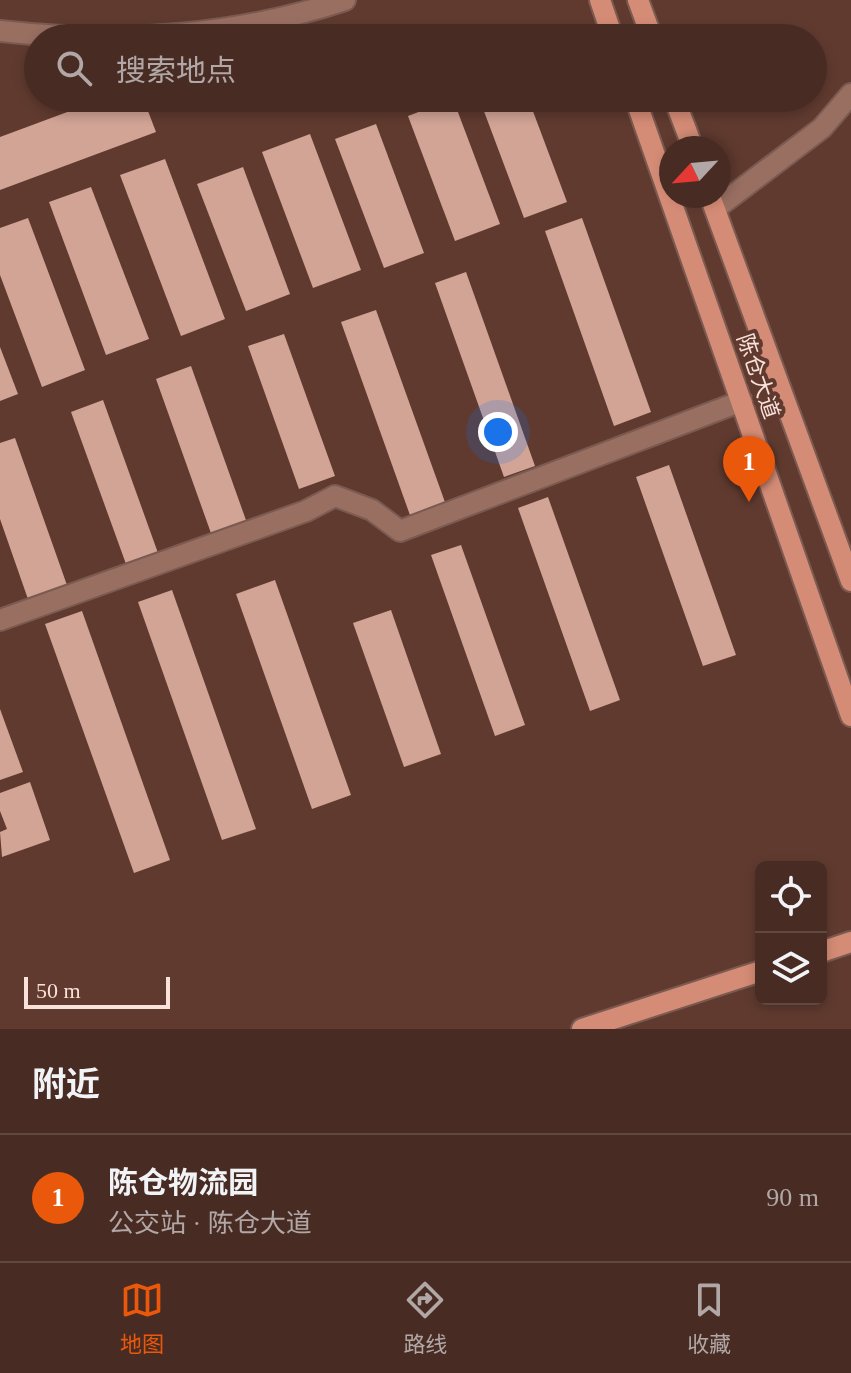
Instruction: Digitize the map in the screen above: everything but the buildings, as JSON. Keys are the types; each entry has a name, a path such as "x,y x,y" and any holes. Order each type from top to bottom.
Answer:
{"main road":[{"path":"600,0 608,24"},
{"path":"638,0 647,24"},
{"name":"陈仓大道","path":"640,112 851,716"},
{"path":"679,112 688,136"},
{"path":"715,208 851,581"},
{"path":"827,950 851,942"},
{"path":"582,1029 755,973"}],"street":[{"path":"249,24 345,0"},
{"path":"0,31 24,33"},
{"path":"731,191 822,128 851,94"},
{"path":"0,620 306,511 335,496 372,510 400,531 742,401"}],"place":[{"name":"陈仓物流园","path":"749,502"}]}
